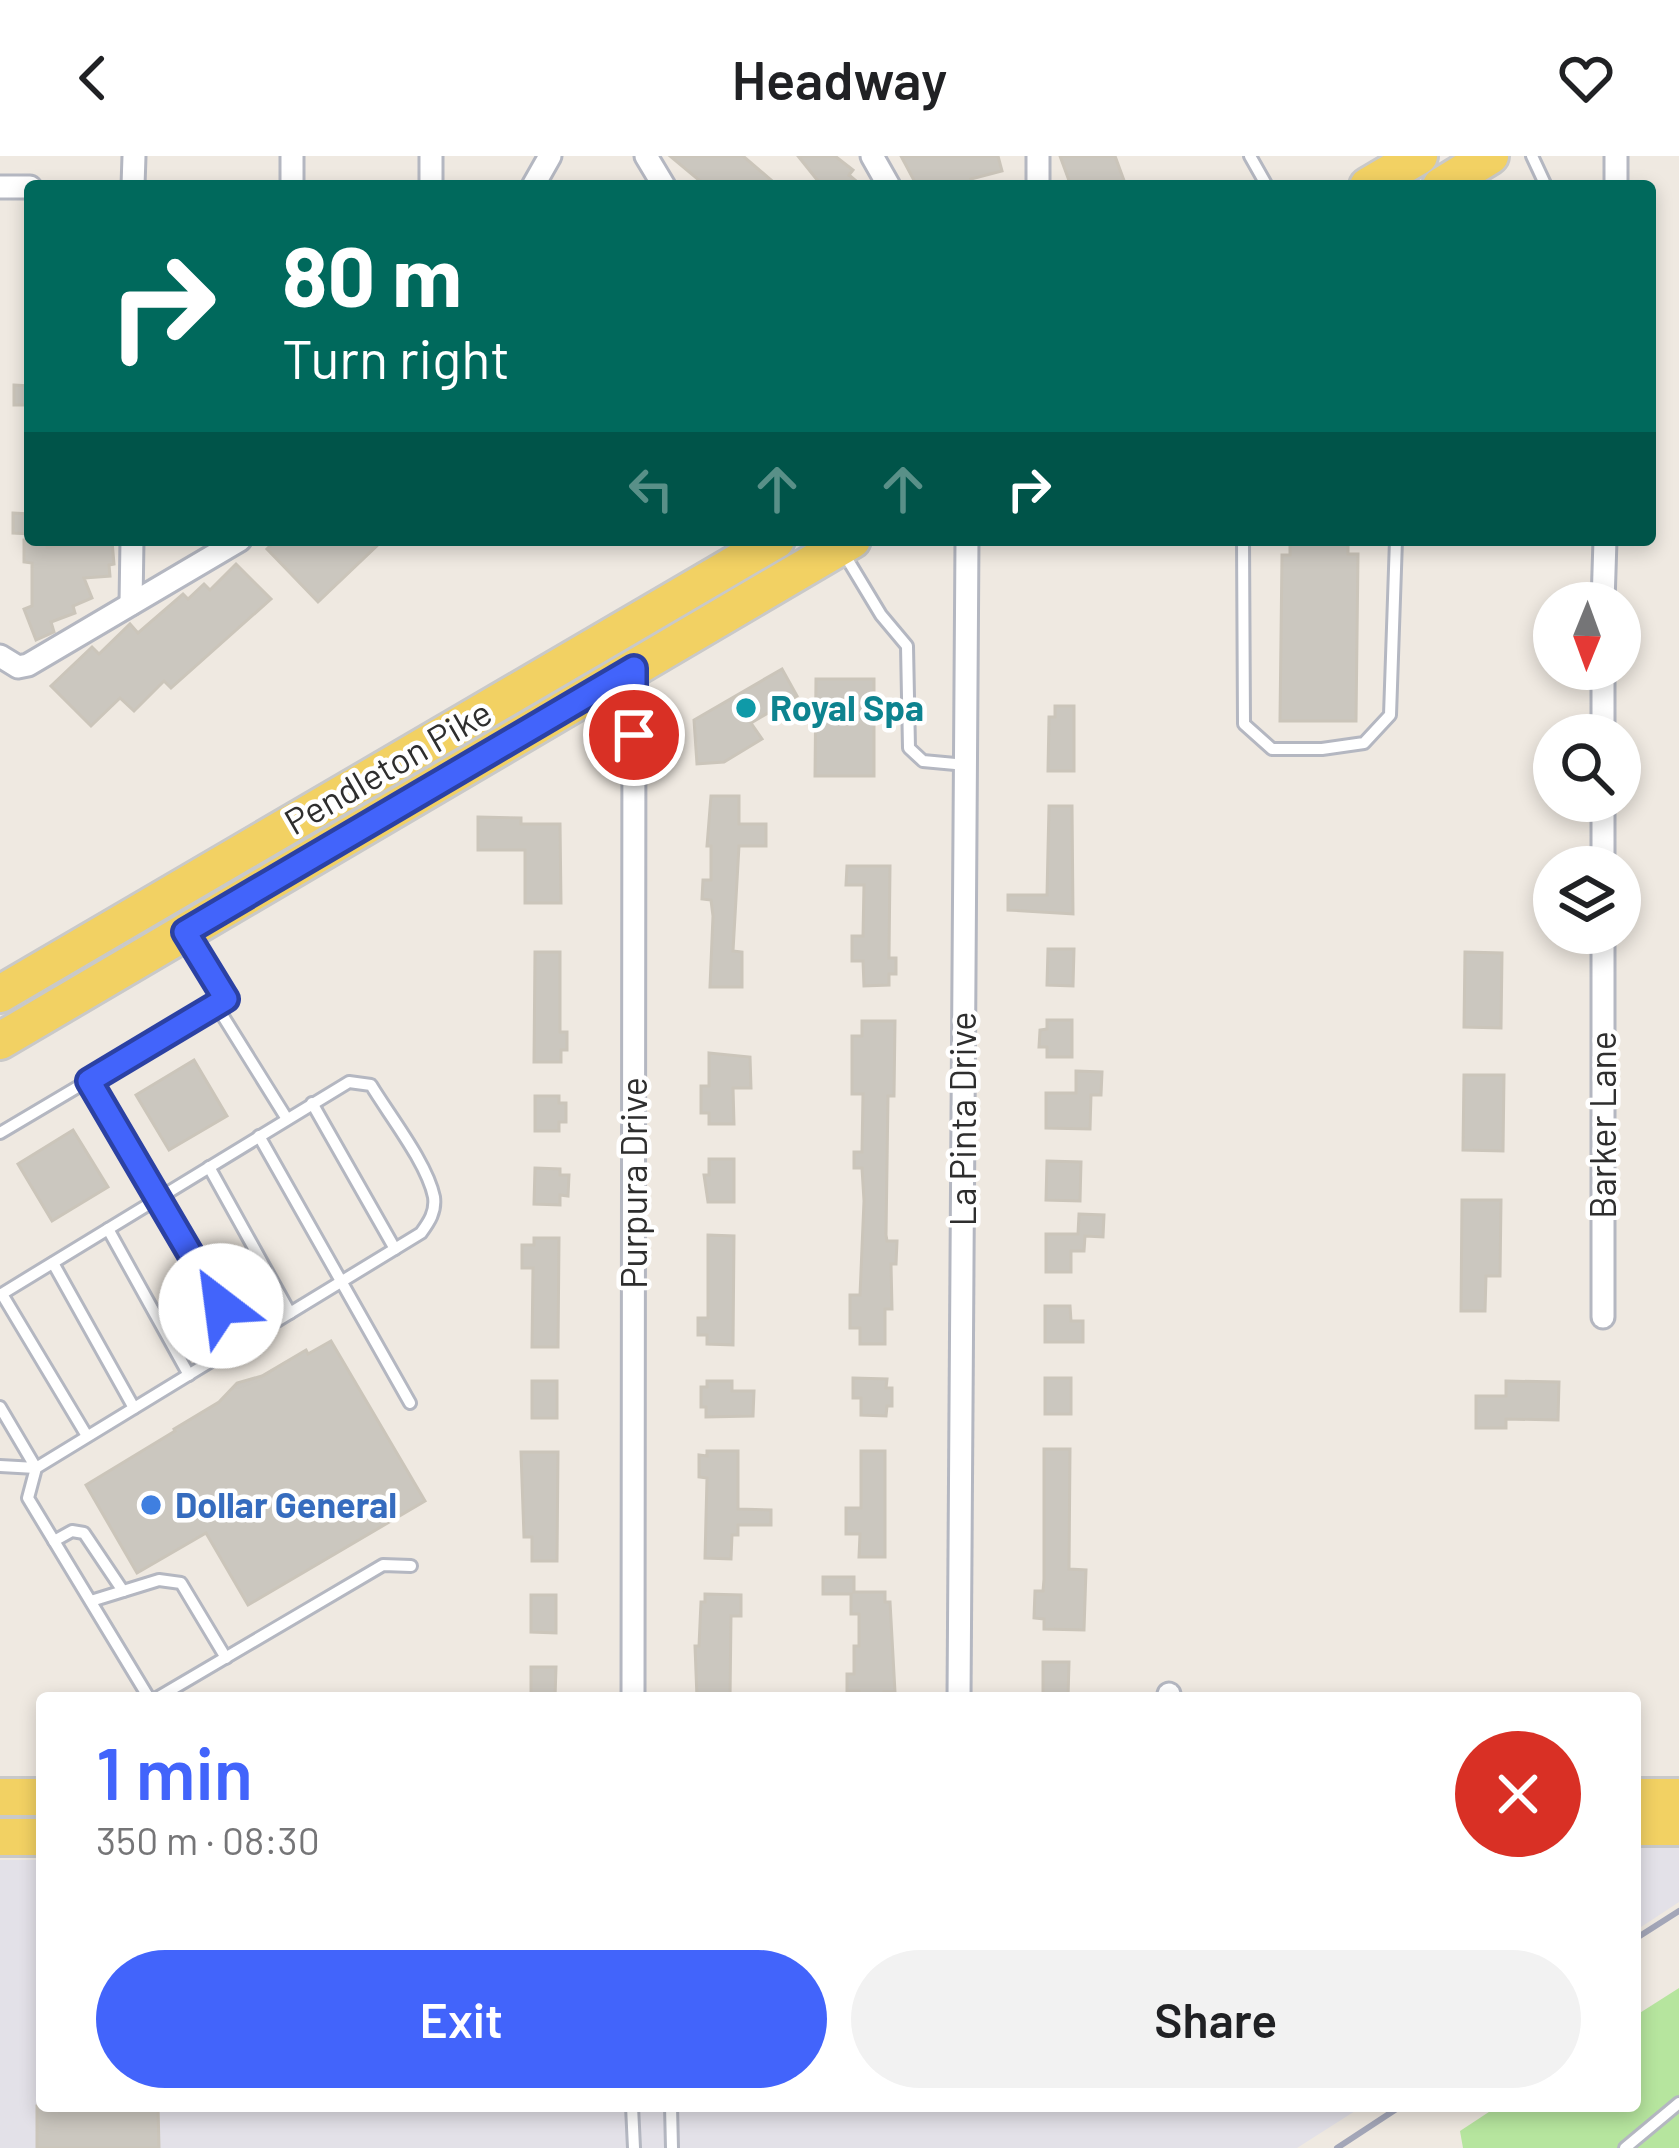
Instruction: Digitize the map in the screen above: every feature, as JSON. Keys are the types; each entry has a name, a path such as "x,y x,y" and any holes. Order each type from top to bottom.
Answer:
{"main road":[{"path":"1378,180 1419,156"},
{"path":"1454,180 1485,166"},
{"name":"Pendleton Pike","path":"0,1042 841,546"},
{"name":"Pendleton Pike","path":"0,994 734,551"},
{"path":"0,1797 36,1797"},
{"path":"1641,1797 1679,1797"},
{"path":"1641,1827 1679,1827"},
{"path":"0,1838 36,1837"}],"street":[{"path":"131,604 132,546"},
{"path":"0,656 18,667 28,665 230,546"},
{"name":"La Pinta Drive","path":"959,1692 967,546"},
{"path":"1604,582 1605,546"},
{"name":"Purpura Drive","path":"633,1692 634,668"},
{"name":"Barker Lane","path":"1603,954 1603,1317"}],"lane":[{"path":"847,546 881,615 907,646 909,748 922,761 966,765"},
{"path":"1243,546 1244,724 1272,748 1322,749 1364,743 1390,715 1396,546"},
{"path":"0,1133 226,999 185,932"},
{"path":"216,1005 287,1119"},
{"path":"89,1081 242,1342"},
{"path":"0,1466 36,1468 421,1233 433,1216 434,1198 422,1169 371,1085 350,1082 312,1103 1,1295 87,1436"},
{"path":"312,1103 395,1249"},
{"path":"259,1136 410,1402"},
{"path":"209,1167 290,1313"},
{"path":"108,1229 189,1375"},
{"path":"52,1263 134,1408"},
{"path":"0,1407 36,1468 28,1498 149,1692"},
{"path":"54,1541 73,1532 85,1533 122,1591"},
{"path":"164,1692 383,1565 411,1567"},
{"path":"91,1601 159,1580 181,1582 226,1658"},
{"path":"1625,2148 1679,2103"},
{"path":"632,2112 634,2148"},
{"path":"671,2112 672,2148"}],"shaded area":[{"path":"1641,1837 1679,1837 1679,1902 1641,1927"},
{"path":"0,1860 36,1860 36,2112 1354,2112 1297,2148 0,2148"}],"green space":[{"path":"1679,1988 1679,2148 1463,2148 1460,2131 1489,2112 1641,2112 1641,2012"}],"building":[{"path":"670,156 743,156 771,180 699,180"},
{"path":"798,156 835,156 853,170 849,175 855,180 817,180"},
{"path":"901,156 998,156 1002,171 972,180 914,180"},
{"path":"1060,156 1115,156 1124,180 1069,180"},
{"path":"14,385 24,386 24,405 14,405"},
{"path":"13,513 24,514 24,534 13,533"},
{"path":"24,546 112,546 114,564 109,565 110,576 84,578 92,598 73,606 75,613 51,622 54,632 36,640 24,609 32,606 32,563 24,562"},
{"path":"270,546 377,546 318,602 267,549"},
{"path":"1290,546 1348,546 1348,554 1358,554 1356,721 1280,721 1282,555 1290,555"},
{"path":"236,564 271,599 171,688 164,681 134,711 120,698 91,726 51,686 92,647 99,654 130,624 138,633 183,594 188,599 204,584 210,590"},
{"name":"Royal Spa","path":"782,669 797,696 751,723 762,739 724,762 697,764 694,720"},
{"path":"816,679 874,679 874,776 815,776"},
{"path":"1055,706 1074,706 1074,771 1048,771 1049,717 1055,717"},
{"path":"711,796 739,796 739,824 766,824 766,846 739,846 733,951 742,952 742,987 710,987 713,916 711,900 702,899 703,880 711,880 711,846 707,846"},
{"path":"1049,806 1072,806 1073,914 1008,910 1008,895 1047,895"},
{"path":"478,817 560,824 561,903 525,903 525,850 478,850"},
{"path":"847,866 890,866 889,958 896,958 896,974 889,974 889,985 864,986 863,961 852,961 852,936 863,936 864,885 846,885"},
{"path":"1048,949 1074,949 1073,986 1047,985"},
{"path":"535,952 560,952 560,1032 567,1032 561,1062 534,1062"},
{"path":"1465,952 1502,953 1501,1028 1464,1027"},
{"path":"1047,1020 1072,1020 1072,1057 1047,1057 1047,1047 1039,1047 1040,1030 1047,1029"},
{"path":"862,1021 895,1021 894,1096 888,1096 886,1235 887,1241 897,1241 896,1264 891,1264 892,1309 885,1309 885,1344 860,1344 860,1328 850,1328 850,1295 860,1295 864,1201 862,1168 854,1168 854,1152 862,1152 863,1094 852,1094 852,1036 862,1036"},
{"path":"709,1053 750,1057 751,1088 733,1088 734,1124 709,1124 709,1113 701,1113 701,1086 709,1086"},
{"path":"194,1060 227,1116 169,1150 136,1095"},
{"path":"1076,1071 1102,1072 1101,1095 1091,1095 1090,1129 1046,1128 1046,1093 1076,1093"},
{"path":"1464,1075 1504,1075 1503,1151 1463,1150"},
{"path":"535,1096 559,1096 559,1103 566,1103 566,1122 559,1122 559,1131 535,1131"},
{"path":"73,1130 108,1187 52,1221 18,1164"},
{"path":"709,1159 734,1159 734,1202 708,1202 704,1175 709,1175"},
{"path":"1047,1161 1081,1162 1080,1201 1046,1200"},
{"path":"535,1168 560,1169 560,1175 569,1175 568,1196 560,1195 560,1205 534,1204"},
{"path":"1462,1200 1501,1200 1500,1276 1486,1276 1485,1311 1461,1311"},
{"path":"1079,1214 1104,1215 1103,1237 1085,1236 1084,1251 1071,1251 1071,1272 1046,1272 1046,1234 1078,1234"},
{"path":"708,1235 734,1236 733,1345 707,1344 707,1335 698,1335 698,1318 708,1318"},
{"path":"534,1238 559,1238 558,1347 532,1347 533,1268 522,1268 522,1245 534,1245"},
{"path":"1045,1306 1070,1306 1071,1321 1083,1321 1083,1342 1045,1342"},
{"path":"331,1341 425,1501 248,1605 206,1533 137,1573 86,1485 219,1402 237,1383 262,1376"},
{"path":"853,1378 887,1379 892,1406 887,1406 886,1416 861,1415 861,1398 853,1398"},
{"path":"1045,1378 1071,1378 1071,1414 1045,1414"},
{"path":"532,1381 557,1381 557,1418 532,1418"},
{"path":"707,1381 732,1381 732,1391 754,1391 753,1416 706,1417 701,1387 707,1387"},
{"path":"1506,1381 1559,1382 1558,1420 1506,1419 1506,1428 1476,1428 1476,1396 1506,1396"},
{"path":"1044,1449 1070,1449 1069,1569 1086,1570 1084,1630 1044,1629 1044,1619 1034,1618 1035,1591 1043,1591 1044,1579"},
{"path":"707,1451 738,1451 738,1509 771,1510 771,1525 738,1525 738,1535 732,1535 731,1559 705,1558 707,1478 699,1477 699,1455 707,1456"},
{"path":"861,1451 885,1451 885,1557 859,1557 860,1534 846,1534 846,1508 861,1508"},
{"path":"521,1452 558,1452 557,1561 532,1561 532,1537 524,1537"},
{"path":"823,1577 854,1577 854,1592 885,1592 885,1602 890,1602 895,1692 847,1691 847,1674 854,1674 854,1646 859,1646 859,1614 851,1614 851,1594 823,1594"},
{"path":"705,1594 741,1595 741,1616 731,1616 730,1692 697,1692 695,1646 699,1646 701,1602"},
{"path":"531,1595 556,1595 556,1633 531,1632"},
{"path":"1043,1662 1069,1662 1068,1692 1043,1692"},
{"path":"531,1667 556,1667 555,1692 531,1692"},
{"path":"37,2112 158,2112 159,2148 37,2148"}],"railway":[{"path":"1641,1935 1679,1911"},
{"path":"1337,2148 1392,2112"}],"place":[{"name":"Royal Spa","path":"746,708"},
{"name":"Dollar General","path":"151,1505"}],"route":[{"path":"221,1306 89,1081 226,999 185,932 634,668 634,735"}]}
